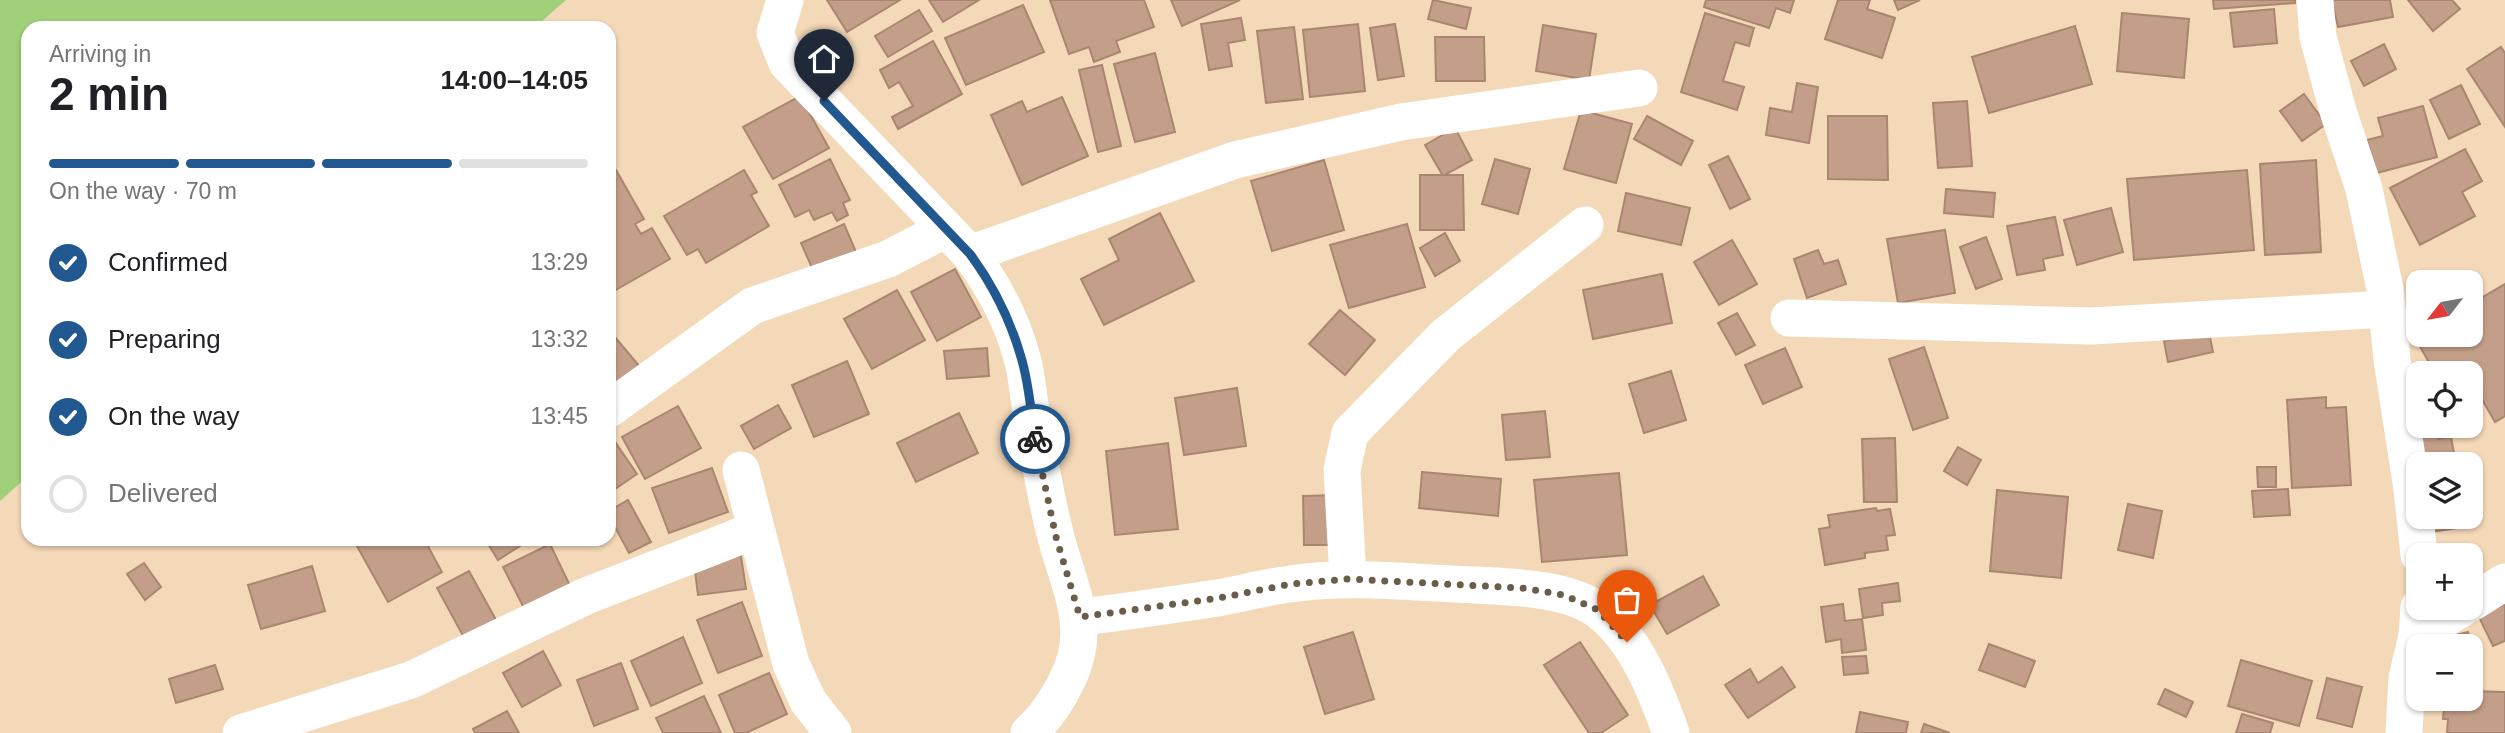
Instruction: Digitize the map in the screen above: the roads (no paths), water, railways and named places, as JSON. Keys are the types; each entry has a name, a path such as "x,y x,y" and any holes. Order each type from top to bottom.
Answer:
{"street":[{"path":"785,0 775,33 787,63 958,241 988,278 1002,305 1022,359 1041,475 1080,617 1078,649 1063,689 1042,721 1029,733"},
{"path":"2315,0 2318,37 2338,111 2364,189 2385,289 2392,360 2418,543"},
{"path":"616,404 752,306 888,259 1235,160 1401,122 1639,88"},
{"path":"1348,579 1342,470 1350,433 1446,335 1585,225"},
{"path":"1789,318 2091,326 2387,309"},
{"path":"741,470 791,664 808,701 833,733"},
{"path":"241,733 411,680 586,596 756,530"},
{"path":"1080,617 1219,598 1291,584 1348,579 1522,588 1564,595 1598,610 1618,629 1636,654 1671,733"},
{"path":"2483,596 2505,582"},
{"path":"2404,733 2406,678 2418,622"}]}
